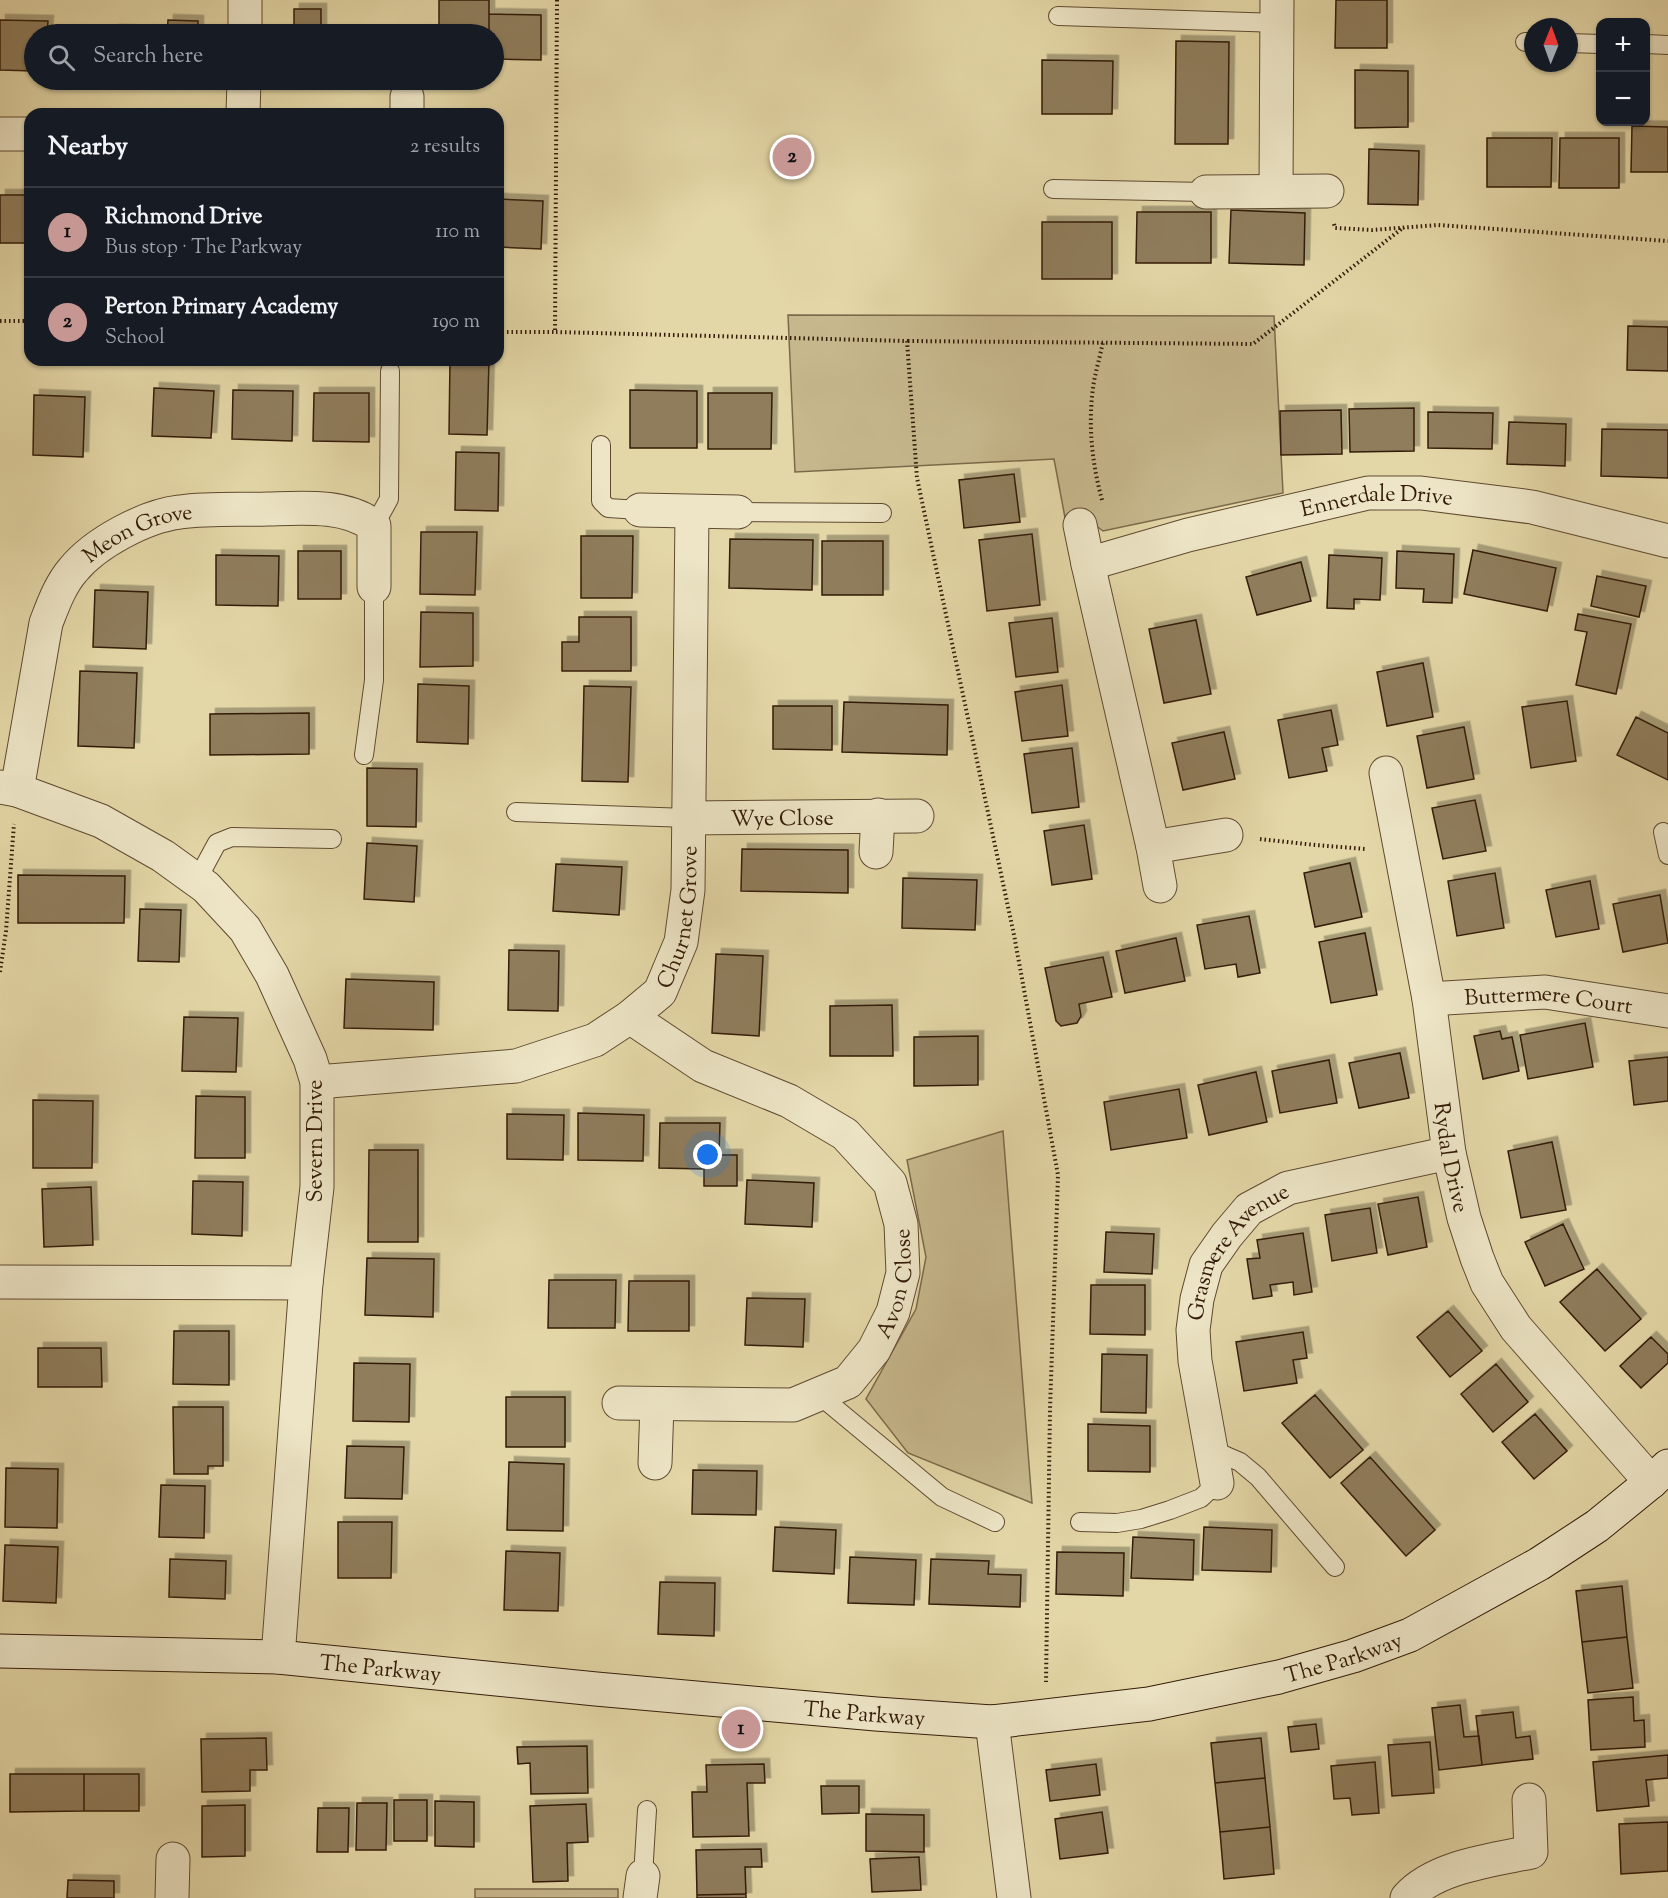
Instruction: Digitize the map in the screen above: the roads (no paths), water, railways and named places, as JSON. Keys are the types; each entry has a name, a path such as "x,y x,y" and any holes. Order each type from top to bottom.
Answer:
{"street":[{"path":"245,24 246,0"},
{"path":"1276,12 1276,191"},
{"path":"243,108 244,90"},
{"path":"0,134 24,134"},
{"path":"1206,192 1328,191"},
{"name":"Ennerdale Drive","path":"1088,564 1188,534 1368,493 1421,493 1532,507 1668,541"},
{"name":"Meon Grove","path":"8,788 46,623 55,600 73,570 98,548 124,530 151,519 180,512 289,508 340,511 365,519 374,526"},
{"path":"640,510 692,513 738,512"},
{"name":"Churnet Grove","path":"317,1082 516,1066 596,1040 630,1017 660,992 681,942 688,890 692,513"},
{"path":"1080,525 1160,886"},
{"path":"374,526 374,587"},
{"name":"Rydal Drive","path":"1386,773 1429,999 1449,1153 1464,1218 1487,1284 1500,1306 1556,1375 1660,1474"},
{"name":"Severn Drive","path":"8,788 101,821 163,856 206,887 245,929 272,975 310,1059 317,1082 317,1187 306,1283 278,1657"},
{"path":"876,852 878,815"},
{"name":"Wye Close","path":"688,818 917,816"},
{"path":"1153,847 1227,835"},
{"name":"Buttermere Court","path":"1429,999 1545,992 1668,1011"},
{"name":"Avon Close","path":"619,1403 793,1405 848,1382 874,1350 893,1312 903,1273 900,1224 890,1184 845,1134 789,1101 703,1066 630,1017"},
{"name":"Grasmere Avenue","path":"1217,1483 1195,1361 1193,1330 1197,1299 1206,1265 1227,1235 1249,1209 1288,1188 1449,1153"},
{"path":"0,1282 306,1283"},
{"path":"655,1462 657,1404"},
{"name":"The Parkway","path":"0,1651 278,1657 608,1690 993,1722 1149,1704 1279,1677 1353,1656 1410,1635 1539,1564 1597,1526 1660,1474"},
{"path":"993,1722 1014,1898"},
{"path":"1407,1898 1435,1878 1473,1863 1531,1852 1528,1800"},
{"path":"172,1898 173,1859"}],"lane":[{"path":"1059,16 1276,12"},
{"path":"1578,43 1596,44"},
{"path":"1650,44 1668,45"},
{"path":"1053,189 1206,192"},
{"path":"374,526 389,499 390,371"},
{"path":"601,445 601,501 608,508 640,510"},
{"path":"738,512 882,513"},
{"path":"364,755 374,680 374,587"},
{"path":"516,812 688,818"},
{"path":"1663,832 1668,855"},
{"path":"197,880 217,843 232,837 332,838"},
{"path":"818,1394 942,1497 994,1522"},
{"path":"1210,1449 1240,1462 1258,1477 1335,1568"},
{"path":"1080,1522 1117,1523 1141,1519 1201,1497 1217,1483"},
{"path":"642,1887 647,1810"}],"place":[{"name":"Perton Primary Academy","path":"792,157"},
{"name":"Richmond Drive","path":"741,1729"}]}
